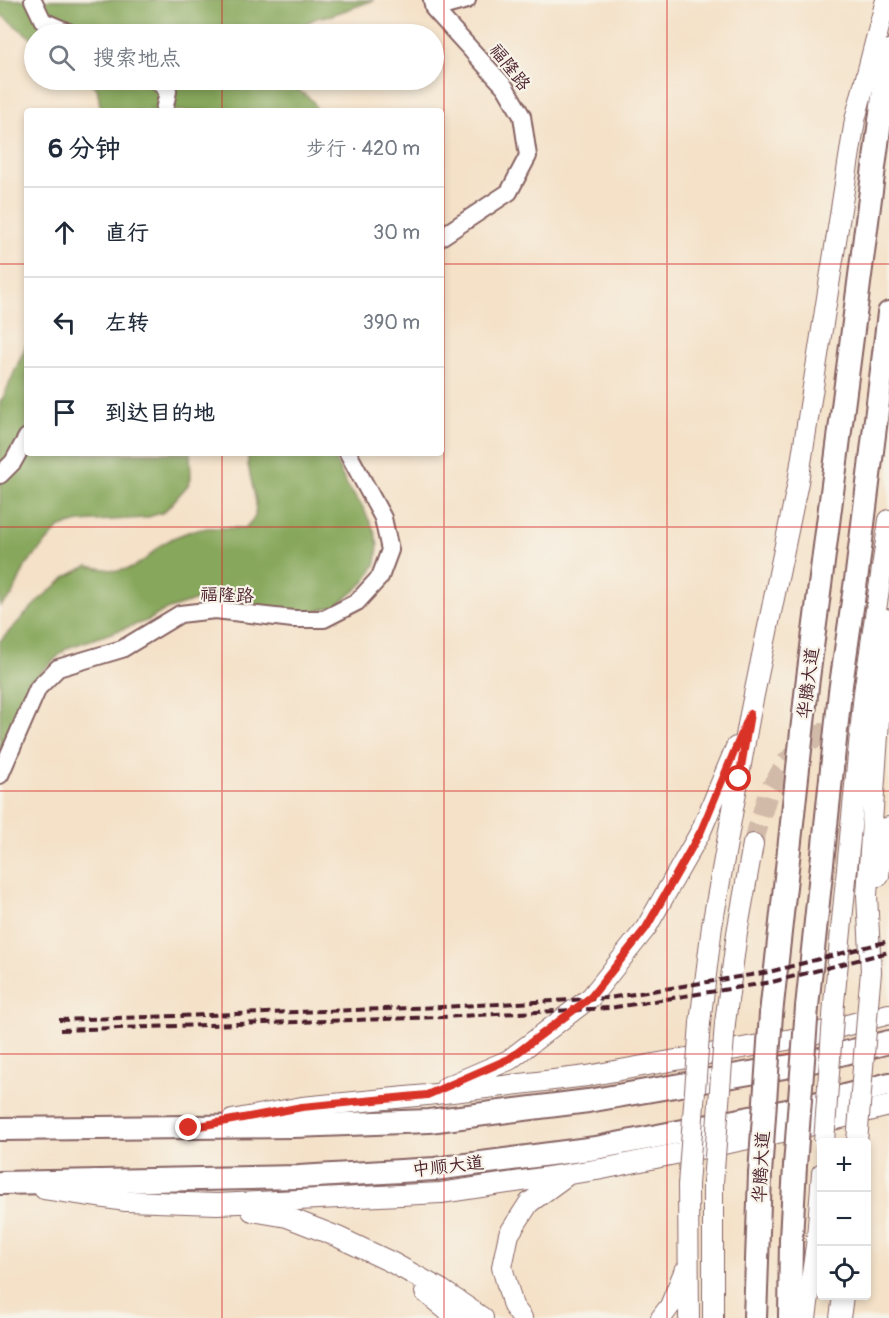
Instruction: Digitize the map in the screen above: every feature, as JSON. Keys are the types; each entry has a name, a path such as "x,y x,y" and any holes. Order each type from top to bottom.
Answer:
{"highway":[{"name":"华腾大道","path":"756,1318 760,1174 771,1014 807,686 889,51"},
{"name":"华腾大道","path":"790,1318 791,1239 807,1007 840,692 889,313"},
{"path":"0,1129 294,1126 452,1118 588,1101 796,1065 889,1042"},
{"name":"中顺大道","path":"0,1183 299,1177 435,1169 596,1148 792,1110 889,1084"}],"main road":[{"path":"688,1318 688,1185 700,1023 712,926 750,714 798,482 855,120 886,0"},
{"path":"824,1138 834,1003 864,693 889,520"},
{"path":"871,972 867,895 889,579"},
{"path":"427,1095 509,1059 591,997 646,928 701,831 750,714"},
{"path":"857,1138 881,856 889,827"},
{"path":"713,1318 713,1183 724,1023 753,844"},
{"path":"189,1128 302,1107 587,1076 798,1038 889,1014"},
{"path":"0,1183 126,1201 217,1204 441,1193 602,1169 781,1132 889,1106"},
{"path":"522,1318 513,1306 502,1267 509,1234 529,1203 568,1175"},
{"path":"806,1318 821,1192"},
{"path":"217,1204 287,1217 338,1237 442,1290 483,1318"},
{"path":"391,1262 456,1318"},
{"path":"661,1318 670,1306 688,1262"},
{"path":"840,1318 842,1300"}],"street":[{"path":"33,0 43,21 50,24"},
{"path":"433,4 467,0"},
{"name":"福隆路","path":"433,4 505,87 522,116 528,156 509,192 444,235"},
{"path":"165,108 167,90"},
{"path":"0,475 13,462 24,442"},
{"name":"福隆路","path":"0,775 38,688 58,668 122,649 180,614 215,610 293,619 324,619 357,602 380,577 390,550 382,518 350,456"}],"green space":[{"path":"0,0 374,0 332,15 316,18 305,24 24,24 24,32 0,14"},
{"path":"97,90 299,90 313,101 316,108 100,108"},
{"path":"24,350 24,456 190,456 191,478 188,485 164,512 145,518 79,522 60,527 26,565 12,596 0,606 0,401"},
{"path":"248,456 333,456 347,486 362,506 374,530 378,545 376,563 366,580 336,606 311,612 253,606 226,599 197,600 163,611 149,620 67,648 27,685 14,715 10,735 0,751 0,641 39,600 68,576 87,566 117,571 132,568 159,546 188,532 207,528 245,528 255,517 256,502"}],"tunnel":[{"path":"753,844 768,793 787,761 819,735 852,718 877,712"}],"railway":[{"path":"59,1020 442,1007 609,998 769,972 889,941"},
{"path":"60,1030 442,1017 610,1008 772,982 889,952"}],"route":[{"path":"189,1128 302,1107 427,1095 509,1059 591,997 646,928 701,831 750,714 739,779"}]}
